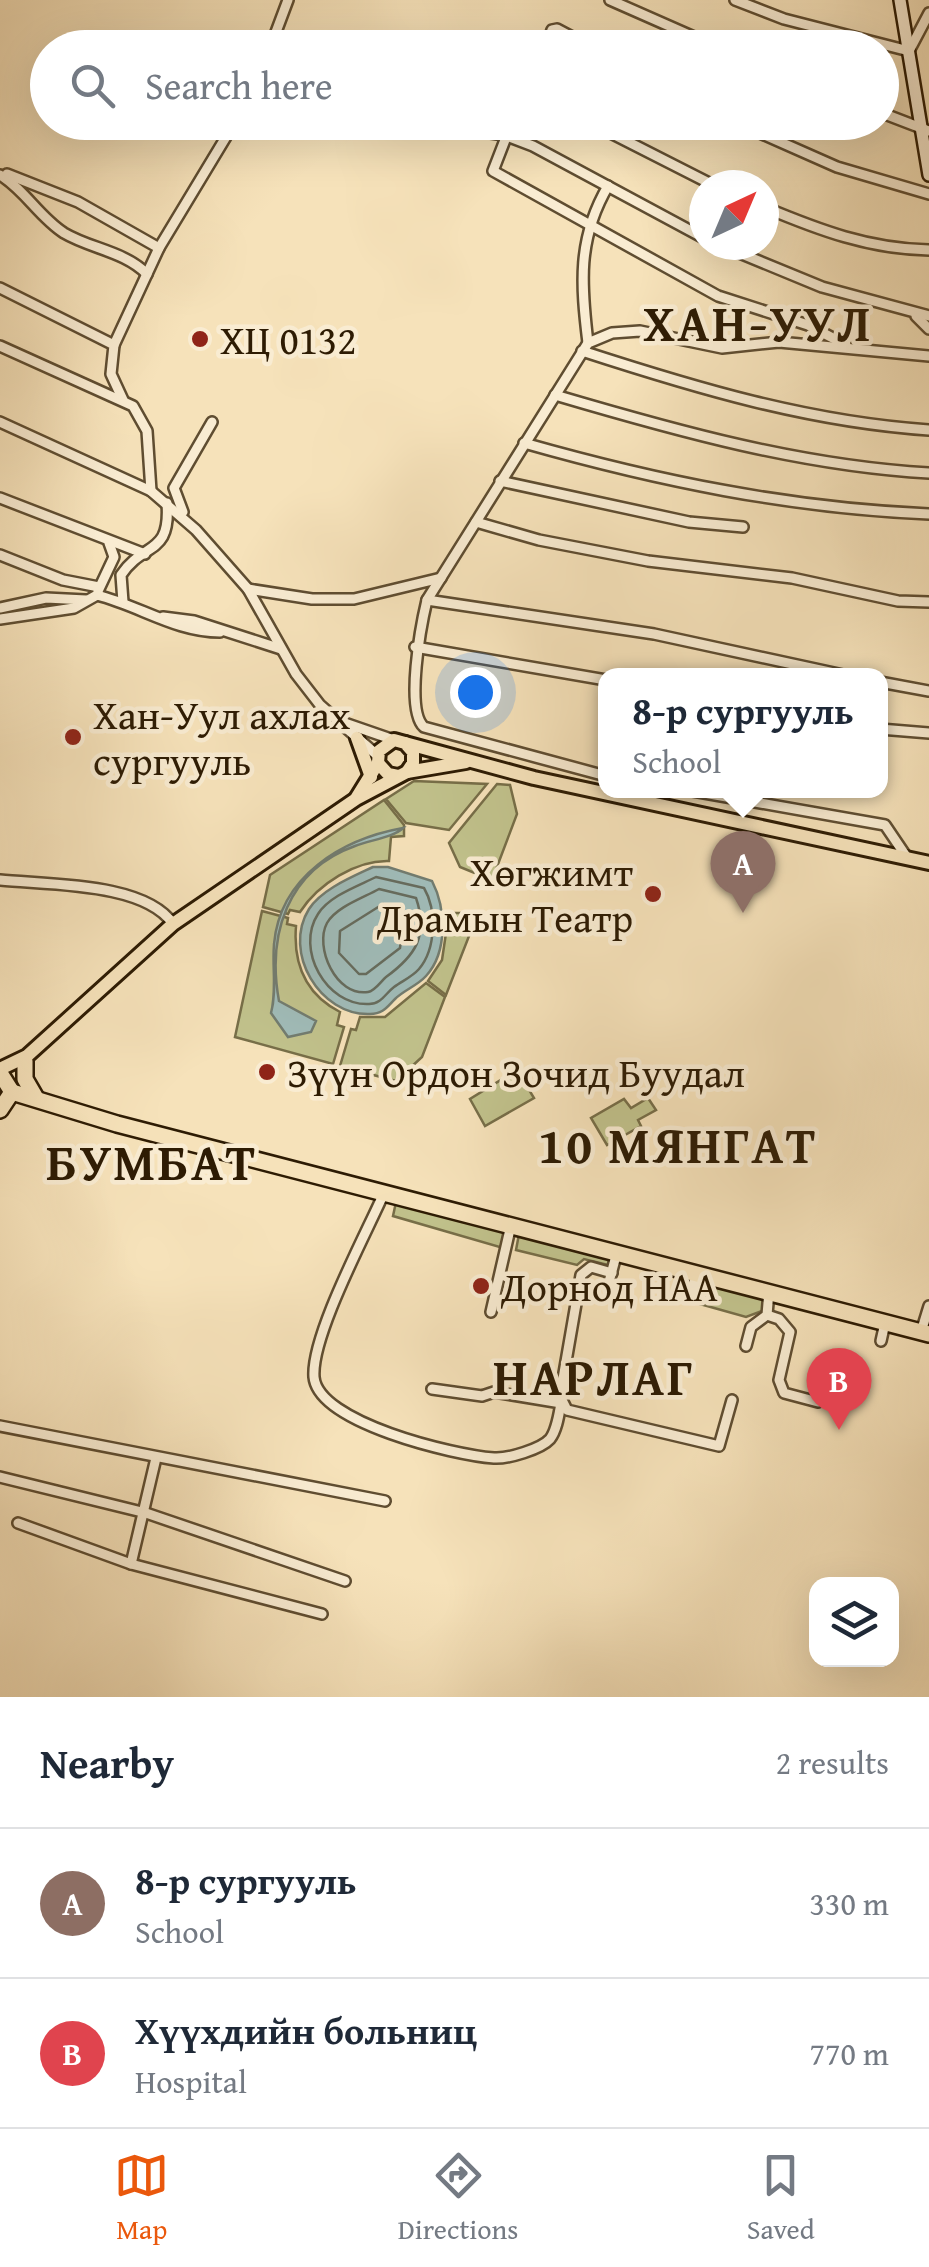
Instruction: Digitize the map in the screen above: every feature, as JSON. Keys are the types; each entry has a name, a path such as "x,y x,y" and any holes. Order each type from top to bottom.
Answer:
{"highway":[{"path":"26,1058 25,1079 43,1100"},
{"path":"43,1100 2,1109 6,1080 43,1100 925,1333"}],"main road":[{"path":"358,738 371,777"},
{"path":"6,1080 173,924 356,799 402,774 414,757 400,742"},
{"path":"356,799 371,777 383,746 400,742 598,790"},
{"path":"378,760 388,774 474,761"},
{"path":"633,798 929,863"}],"street":[{"path":"277,30 288,0"},
{"path":"610,0 678,30"},
{"path":"735,0 827,30"},
{"path":"900,0 925,129 929,175"},
{"path":"909,51 924,37 929,13"},
{"path":"899,48 909,51"},
{"path":"899,119 925,129"},
{"path":"123,400 111,374 114,345 159,248 224,140"},
{"path":"502,140 493,171 587,227 718,296 808,325 853,349"},
{"path":"514,140 689,230"},
{"path":"625,140 689,173"},
{"path":"776,140 837,167 929,194"},
{"path":"0,173 78,202 159,248"},
{"path":"0,173 23,190 64,233 132,259 147,274"},
{"path":"585,347 579,276 587,227 608,186"},
{"path":"779,214 839,238 896,250 929,250"},
{"path":"756,260 822,287 916,316 929,316"},
{"path":"0,288 114,345"},
{"path":"916,316 929,329"},
{"path":"598,774 419,723 416,647 427,600 585,347 612,333 640,331 722,348 778,342 929,356"},
{"path":"0,346 134,406 147,432 150,491"},
{"path":"585,347 717,395 929,430"},
{"path":"555,395 654,424 785,454 872,470 929,473"},
{"path":"0,422 150,491 196,530"},
{"path":"212,422 174,488 178,506 248,589 281,649 328,714 378,760"},
{"path":"524,443 696,489 849,510 929,514"},
{"path":"500,481 689,522 742,527"},
{"path":"0,498 145,554"},
{"path":"121,574 167,534 167,503"},
{"path":"476,522 539,540 648,561 792,578 898,601 929,602"},
{"path":"0,619 74,608 86,600 98,591 110,570 114,557 110,543"},
{"path":"0,555 160,616 177,617 281,649"},
{"path":"110,570 121,574"},
{"path":"121,574 123,602"},
{"path":"248,589 354,599 441,578"},
{"path":"0,608 46,598 86,600"},
{"path":"427,600 654,634 811,668"},
{"path":"416,647 598,679"},
{"path":"888,683 929,691"},
{"path":"328,714 400,742"},
{"path":"888,730 929,733"},
{"path":"502,769 505,750"},
{"path":"731,798 885,826 908,859"},
{"path":"0,880 107,891 147,901 158,906 173,924"},
{"path":"384,1193 321,1338 314,1373 322,1396 363,1426 497,1458 540,1447 553,1436 582,1275 591,1266 610,1278 617,1252"},
{"path":"491,1312 511,1225"},
{"path":"690,1294 696,1274"},
{"path":"746,1346 751,1328 767,1315 770,1292"},
{"path":"925,1333 929,1306"},
{"path":"767,1315 778,1319 790,1332 778,1380 784,1394 818,1402"},
{"path":"881,1341 885,1323"},
{"path":"432,1389 482,1396 494,1392 561,1403 567,1410 720,1446 732,1400"},
{"path":"0,1426 385,1501"},
{"path":"130,1564 146,1513 156,1458"},
{"path":"0,1477 146,1513 345,1581"},
{"path":"18,1522 130,1564 322,1614"}],"green space":[{"path":"414,781 487,784 449,830 406,823 386,799"},
{"path":"497,784 510,785 517,814 492,880 460,867 449,843"},
{"path":"384,800 404,825 404,836 391,837 389,861 351,869 317,892 300,912 290,910 288,914 263,907 270,875"},
{"path":"262,911 288,918 287,924 296,926 297,953 304,977 318,996 340,1012 337,1025 344,1027 333,1064 235,1037"},
{"path":"449,913 478,913 446,995 428,981 442,960"},
{"path":"426,983 445,997 422,1057 396,1081 340,1066 351,1029 356,1030 360,1017 385,1017"},
{"path":"517,1070 534,1098 485,1126 470,1099"},
{"path":"648,1098 656,1110 638,1120 641,1126 607,1145 591,1118 624,1099 631,1108"},
{"path":"396,1202 507,1231 503,1248 393,1216"},
{"path":"519,1234 610,1256 608,1265 584,1259 577,1265 516,1250"},
{"path":"702,1281 766,1298 762,1311 746,1317 700,1304"}],"water":[{"path":"403,828 332,857 298,888 287,908 276,952 279,1001 316,1021 311,1032 288,1037 271,1013 274,944 288,899 301,880 337,852 380,833"},
{"path":"373,867 388,867 432,881 440,904 442,930 438,955 426,976 384,1010 370,1014 352,1012 322,993 303,962 300,944 302,926 315,902 338,884"}],"place":[{"name":"ХЦ 0132","path":"200,339"},
{"name":"Хан-Уул ахлах сургууль","path":"73,737"},
{"name":"Хөгжимт Драмын Театр","path":"653,894"},
{"name":"8-р сургууль","path":"743,913"},
{"name":"Зүүн Ордон Зочид Буудал","path":"267,1072"},
{"name":"Дорнод НАА","path":"481,1286"},
{"name":"Хүүхдийн больниц","path":"839,1430"}],"district":[{"name":"ХАН-УУЛ","path":"758,322"},
{"name":"10 МЯНГАТ","path":"678,1144"},
{"name":"БУМБАТ","path":"152,1161"},
{"name":"НАРЛАГ","path":"594,1376"}]}
